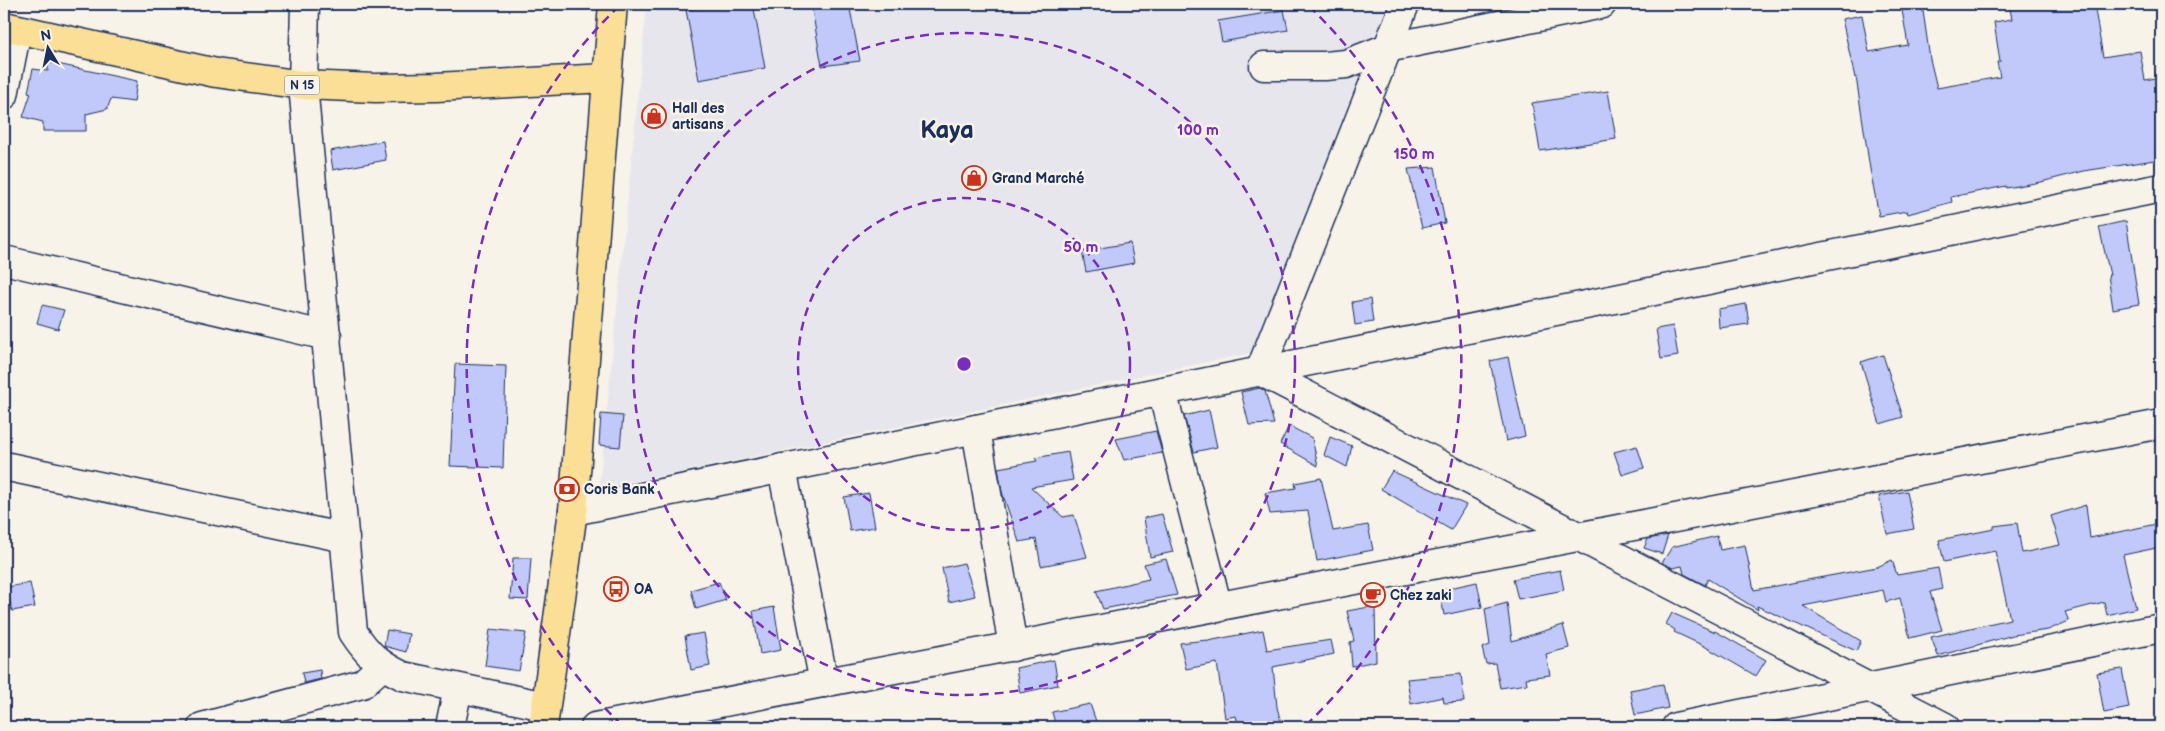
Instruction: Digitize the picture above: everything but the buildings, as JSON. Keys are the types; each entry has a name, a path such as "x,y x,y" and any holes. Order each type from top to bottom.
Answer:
{"main road":[{"path":"544,717 573,511 613,4"},
{"name":"N 15","path":"10,28 216,73 303,86 436,88 606,78"}],"street":[{"path":"305,4 303,86 353,632 366,651 382,666 403,676 458,688 544,717"},
{"path":"1260,371 1405,4"},
{"path":"1264,66 1346,64 1387,48 1602,4"},
{"path":"4,95 10,28"},
{"path":"573,511 2161,188"},
{"path":"4,260 327,336"},
{"path":"1260,371 1578,538 1945,727"},
{"path":"1162,391 1218,608"},
{"path":"595,727 1218,608 2161,424"},
{"path":"976,429 1013,647"},
{"path":"4,466 345,538"},
{"path":"782,468 824,683"},
{"path":"1676,727 1870,689 2161,628"},
{"path":"202,727 362,684 382,666"},
{"path":"450,727 458,688"}],"shaded area":[{"name":"Grand Marché","path":"647,4 1387,4 1251,353 599,489"}],"place":[{"name":"Hall des artisans","path":"654,116"},
{"name":"Grand Marché","path":"974,178"},
{"name":"Coris Bank","path":"567,489"},
{"name":"OA","path":"616,589"},
{"name":"Chez zaki","path":"1373,595"}],"district":[{"name":"Kaya","path":"947,130"}]}
